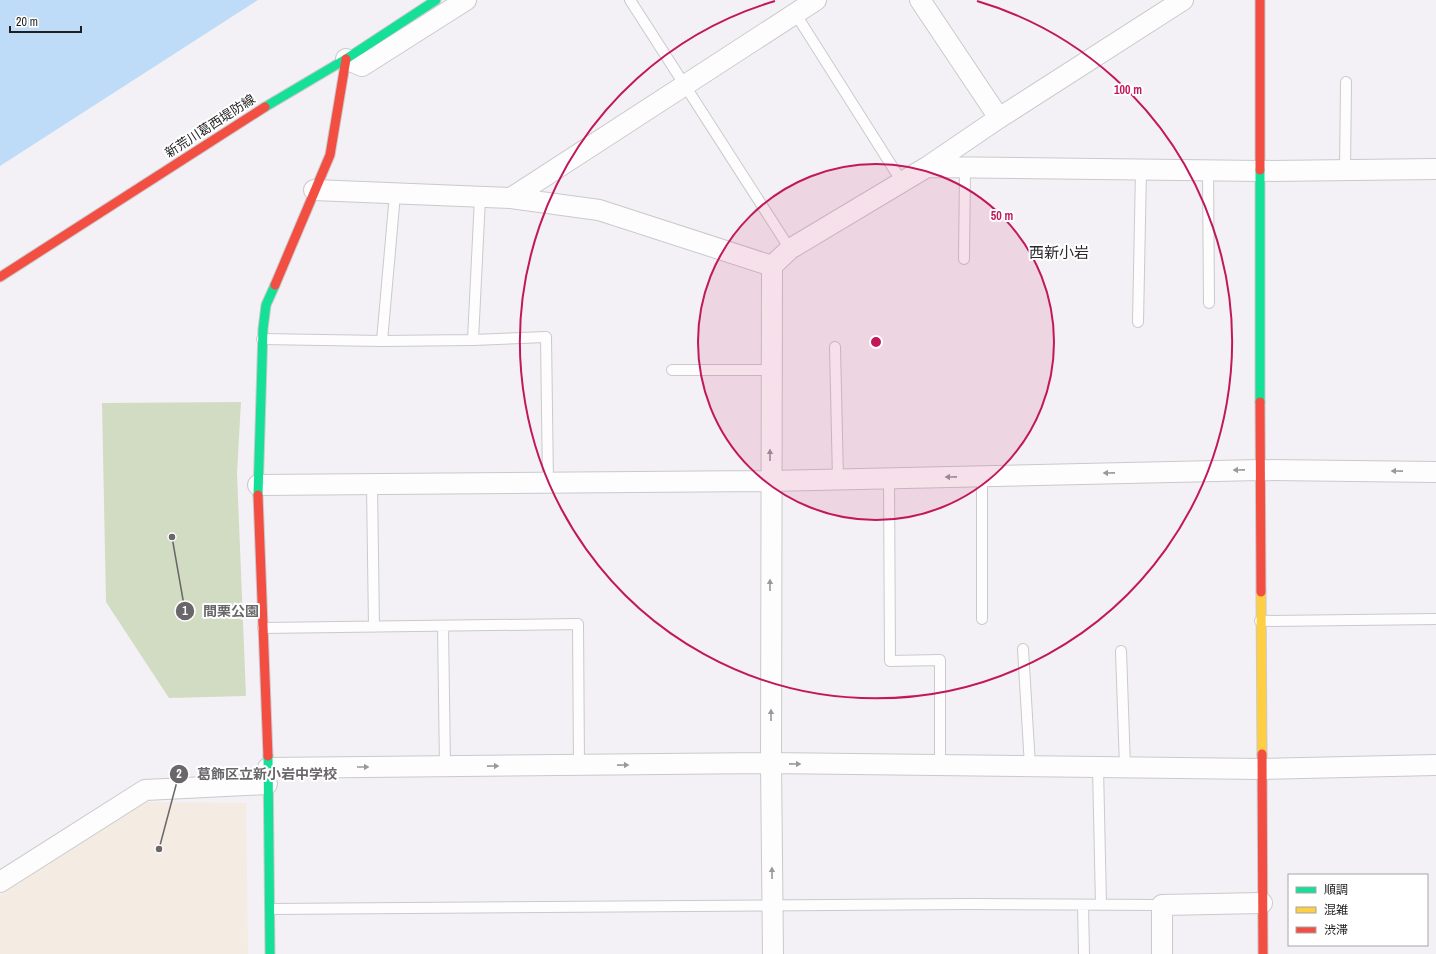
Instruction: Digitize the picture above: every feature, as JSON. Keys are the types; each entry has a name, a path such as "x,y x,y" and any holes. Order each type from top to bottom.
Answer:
{"street":[{"name":"新荒川葛西堤防線","path":"0,277 257,111 346,58 436,0"},
{"path":"270,954 268,776 258,485 262,338 266,305 330,155 346,58 362,66 466,0"},
{"path":"511,198 816,0"},
{"path":"920,0 999,118"},
{"path":"773,954 770,481 772,266 790,249 927,167 999,118 1183,0"},
{"path":"1260,0 1260,621 1263,954"},
{"path":"927,167 1260,171 1436,169"},
{"path":"314,190 480,198 511,198 599,210 772,266"},
{"path":"258,485 770,481 1260,470 1436,472"},
{"path":"0,882 144,790 268,776 444,767 771,763 1261,769 1436,765"},
{"path":"1162,954 1162,905 1262,903"}],"lane":[{"path":"630,0 790,249"},
{"path":"795,14 902,182"},
{"path":"1345,170 1346,82"},
{"path":"964,259 965,168"},
{"path":"1138,322 1142,170"},
{"path":"1208,170 1209,303"},
{"path":"382,341 395,194"},
{"path":"473,340 480,198"},
{"path":"262,338 382,341 473,340 546,337 548,483"},
{"path":"835,347 838,479"},
{"path":"672,370 771,370"},
{"path":"982,476 982,619"},
{"path":"889,478 890,661 940,660 940,765"},
{"path":"372,484 374,627"},
{"path":"1260,621 1436,619"},
{"path":"263,628 578,624 579,765"},
{"path":"443,626 444,767"},
{"path":"1023,649 1030,766"},
{"path":"1121,651 1125,767"},
{"path":"1098,767 1101,905"},
{"path":"270,909 773,905 1162,905"},
{"path":"1084,906 1084,954"}],"shaded area":[{"path":"145,802 246,803 248,954 0,954 0,895"}],"green space":[{"path":"241,402 237,473 246,696 169,698 106,602 102,403"}],"water":[{"path":"0,0 258,0 0,166"}],"traffic: fast":[{"path":"265,107 346,59 436,0"},
{"path":"1260,170 1260,402"},
{"path":"258,495 263,329 266,305 275,285"},
{"path":"268,756 270,954"}],"traffic: slow":[{"path":"1261,592 1262,754"}],"traffic: jam":[{"path":"1260,0 1260,170"},
{"path":"275,285 330,155 346,59"},
{"path":"0,277 265,107"},
{"path":"1260,402 1261,592"},
{"path":"258,495 268,756"},
{"path":"1262,754 1263,954"}],"place":[{"name":"間栗公園","path":"172,537"},
{"name":"葛飾区立新小岩中学校","path":"159,849"}],"district":[{"name":"西新小岩","path":"1059,252"}]}
